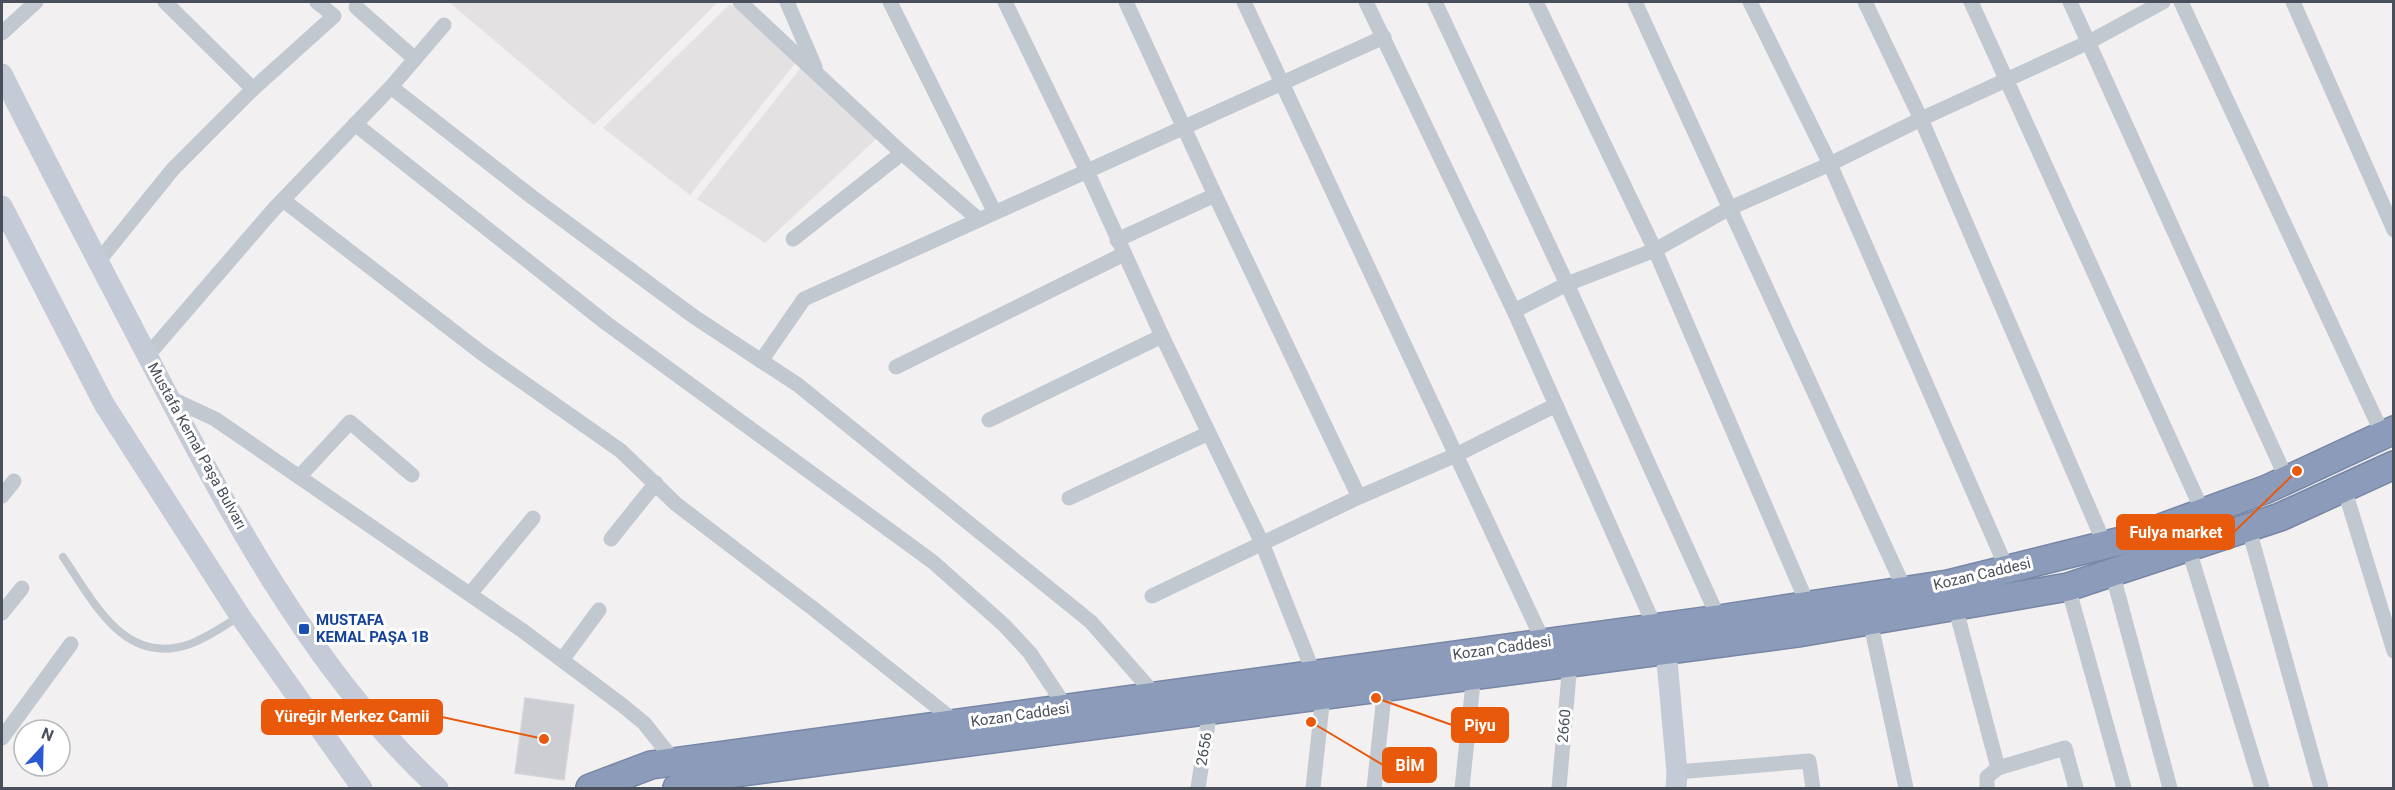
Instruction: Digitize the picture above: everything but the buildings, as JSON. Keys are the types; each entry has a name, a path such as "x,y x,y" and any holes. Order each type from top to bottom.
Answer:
{"highway":[{"name":"Kozan Caddesi","path":"677,782 957,723 1156,696 1319,685 1385,687 1570,663 1660,639 1719,619 1948,584 2133,538 2287,480 2388,433"},
{"name":"Kozan Caddesi","path":"591,789 651,765 677,782 1210,710 1319,685 1544,643 1798,633 2068,587 2280,517 2394,465"}],"main road":[{"name":"Mustafa Kemal Paşa Bulvarı","path":"2,74 168,397 248,540 304,629 341,682 403,756 438,789"},
{"path":"2,206 104,404 240,616 362,789"},
{"path":"1660,639 1677,781"}],"street":[{"path":"2,33 36,2"},
{"path":"165,2 253,89"},
{"path":"98,263 173,169 253,89 334,16 317,2"},
{"path":"740,2 902,153 978,219"},
{"path":"787,2 817,73"},
{"path":"890,2 994,211"},
{"path":"1005,2 1262,543 1319,685 1313,789"},
{"path":"1125,2 1359,497"},
{"path":"1244,2 1544,643"},
{"path":"1366,2 1514,311 1660,639"},
{"path":"1435,2 1567,284 1719,619"},
{"path":"1536,2 1655,250 1808,605"},
{"path":"1635,2 1728,209 1905,590"},
{"path":"1750,2 1830,164 2007,569"},
{"path":"1865,2 1921,119 2105,545"},
{"path":"1971,2 2203,512"},
{"path":"2070,2 2287,480"},
{"path":"1514,311 1567,284 1655,250 1728,209 1830,164 1921,119 2089,42 2163,2"},
{"path":"2181,2 2388,433"},
{"path":"2293,2 2394,230"},
{"path":"356,7 415,59"},
{"path":"147,356 283,200 391,87 444,25"},
{"path":"761,361 804,299 1384,36"},
{"path":"391,87 541,204 693,316 807,392 1091,622 1156,696"},
{"path":"355,124 606,323 933,562 1004,625 1030,652 1067,709"},
{"path":"792,239 902,153"},
{"path":"1117,240 1215,195"},
{"path":"283,200 483,354 621,451 685,511 815,610 957,723"},
{"path":"896,367 1124,254"},
{"path":"989,420 1162,336"},
{"path":"168,397 215,419 562,660 644,723 677,782"},
{"path":"1152,596 1359,497 1456,455 1556,405"},
{"path":"299,477 350,422 412,475"},
{"path":"1069,498 1209,433"},
{"path":"2,496 14,481"},
{"path":"610,539 656,483"},
{"path":"2344,488 2394,651"},
{"path":"470,594 533,519"},
{"path":"2248,526 2320,789"},
{"path":"2188,547 2262,789"},
{"path":"2112,572 2170,789"},
{"path":"2068,587 2124,789"},
{"path":"2,613 22,588"},
{"path":"1955,606 1998,768"},
{"path":"562,660 599,610"},
{"path":"1870,620 1906,789"},
{"path":"2,738 71,644"},
{"name":"2660","path":"1558,789 1570,663"},
{"path":"1462,789 1474,675"},
{"path":"1374,789 1385,687"},
{"name":"2656","path":"1198,789 1210,710"},
{"path":"1987,789 1987,777 1998,768 2065,748 2076,789"},
{"path":"1677,781 1809,761 1814,789"}],"lane":[{"path":"63,556 103,615 121,633 138,645 158,648 179,647 193,643 240,616"}],"shaded area":[{"path":"449,2 718,2 594,125"},
{"path":"730,4 797,61 690,195 603,128"},
{"path":"802,66 877,138 765,243 697,199"}],"place":[{"name":"Fulya market","path":"2297,471"},
{"name":"MUSTAFA KEMAL PAŞA 1B","path":"304,629"},
{"name":"Piyu","path":"1376,698"},
{"name":"BİM","path":"1311,722"},
{"name":"Yüreğir Merkez Camii","path":"544,739"}]}
